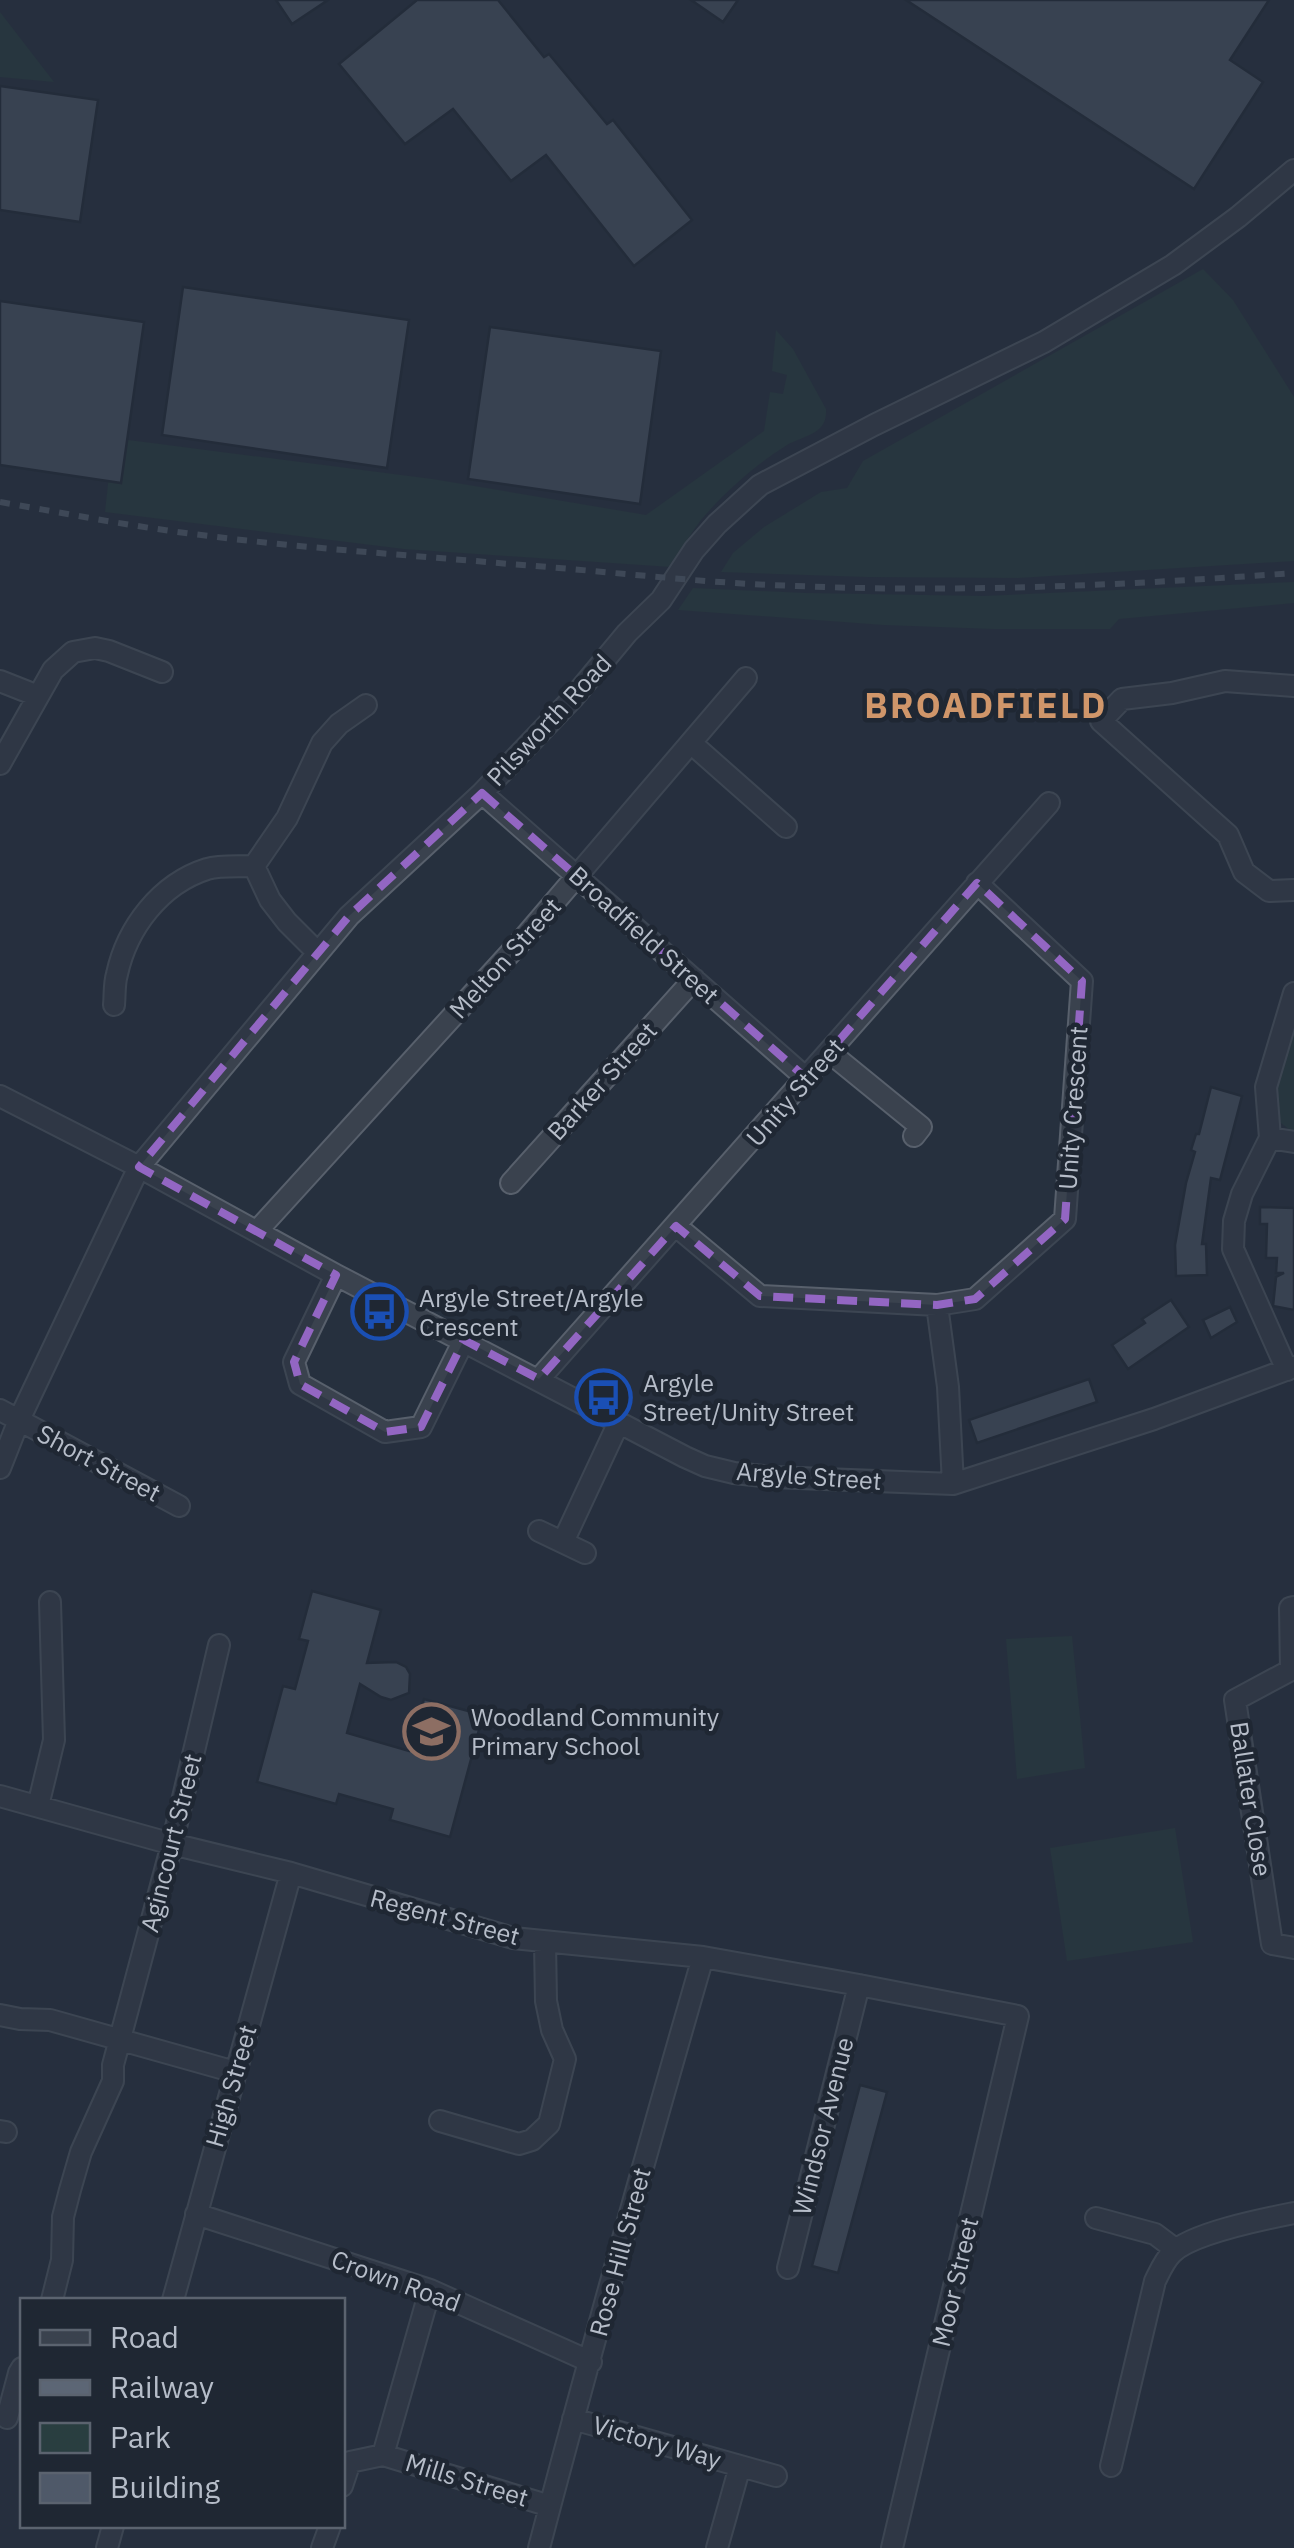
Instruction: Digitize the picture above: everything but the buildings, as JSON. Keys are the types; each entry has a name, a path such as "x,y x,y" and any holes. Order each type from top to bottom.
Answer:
{"street":[{"name":"Pilsworth Road","path":"0,1468 139,1167 349,916 482,792 581,689 626,634 661,600 694,550 717,524 760,485 1044,342 1173,265 1294,170"},
{"path":"0,764 53,670 73,652 84,648 110,651 162,672"},
{"name":"Melton Street","path":"258,1232 523,939 746,678"},
{"path":"0,681 38,696"},
{"path":"1294,686 1226,681 1122,699 1101,720 1228,835 1244,872 1269,890 1294,890"},
{"path":"254,866 287,818 322,743 339,724 366,705"},
{"path":"690,742 786,828"},
{"name":"Broadfield Street","path":"482,792 806,1078"},
{"name":"Unity Street","path":"539,1379 1050,802"},
{"path":"254,866 270,900 318,953"},
{"path":"114,1005 116,976 127,943 155,902 178,883 208,868 254,866"},
{"name":"Unity Crescent","path":"676,1226 760,1296 937,1305 975,1299 1065,1219 1082,981 976,884"},
{"name":"Barker Street","path":"511,1182 694,979"},
{"path":"1291,1369 1233,1249 1234,1221 1242,1194 1270,1138 1266,1087 1294,992"},
{"path":"829,1052 922,1127 914,1136"},
{"name":"Argyle Street","path":"0,1096 619,1422 705,1466 734,1473 773,1478 954,1484 1291,1369"},
{"path":"1270,1138 1294,1142"},
{"path":"336,1275 294,1362 300,1384 386,1432 421,1427 464,1340"},
{"path":"937,1305 948,1387 954,1484"},
{"name":"Short Street","path":"0,1410 178,1506"},
{"path":"562,1542 619,1422"},
{"path":"539,1531 585,1553"},
{"path":"38,1806 54,1740 50,1602"},
{"name":"Ballater Close","path":"1294,1606 1290,1608 1291,1670 1235,1700 1272,1944 1294,1948"},
{"name":"Agincourt Street","path":"52,2298 62,2260 63,2216 81,2152 113,2081 113,2065 172,1844 218,1646"},
{"name":"Regent Street","path":"0,1796 292,1873 512,1938 703,1957 1018,2016"},
{"name":"High Street","path":"174,2298 292,1873"},
{"path":"440,2121 519,2144 532,2140 549,2124 565,2059 552,2030 546,2001 544,1942"},
{"name":"Rose Hill Street","path":"539,2548 703,1957"},
{"name":"Windsor Avenue","path":"788,2268 859,1984"},
{"path":"0,2015 50,2020 235,2072"},
{"name":"Moor Street","path":"892,2548 1018,2016"},
{"path":"1112,2466 1155,2281 1165,2262 1175,2250 1212,2233 1294,2213"},
{"name":"Crown Road","path":"196,2214 430,2290 591,2362"},
{"path":"1096,2218 1156,2234 1175,2250"},
{"name":"Mills Street","path":"383,2455 430,2290"},
{"path":"8,2418 20,2371"},
{"name":"Victory Way","path":"573,2419 776,2476"},
{"name":"Mills Street","path":"345,2477 350,2462 383,2455 550,2506"},
{"name":"Victory Way","path":"717,2548 740,2466"}],"highlighted area":[{"path":"482,793 806,1078 977,883 1082,981 1065,1219 975,1299 937,1305 760,1296 676,1226 539,1379 464,1340 421,1427 385,1432 300,1384 294,1362 336,1275 139,1167 349,916"}],"green space":[{"path":"0,12 54,82 0,77"},
{"path":"1203,269 1233,300 1294,397 1294,561 1018,578 721,572 733,553 764,527 821,492 847,488 863,461"},
{"path":"776,330 793,349 826,409 823,425 773,454 729,490 701,520 671,567 404,549 105,512 113,438 432,479 646,515 764,431 770,392 783,394 787,375 772,371"},
{"path":"1294,582 1294,603 1119,619 1110,629 884,625 678,610 693,588 984,596"},
{"path":"1294,1028 1294,1130 1290,1130 1277,1120 1274,1090"},
{"path":"1072,1636 1085,1768 1017,1779 1006,1639"},
{"path":"1175,1828 1193,1942 1067,1961 1050,1848"}],"railway":[{"path":"0,502 256,542 760,584 983,588 1294,573"}],"place":[{"name":"Argyle Street/Argyle Crescent","path":"380,1312"},
{"name":"Argyle Street/Unity Street","path":"604,1397"},
{"name":"Woodland Community Primary School","path":"432,1731"}],"district":[{"name":"BROADFIELD","path":"986,706"}]}
